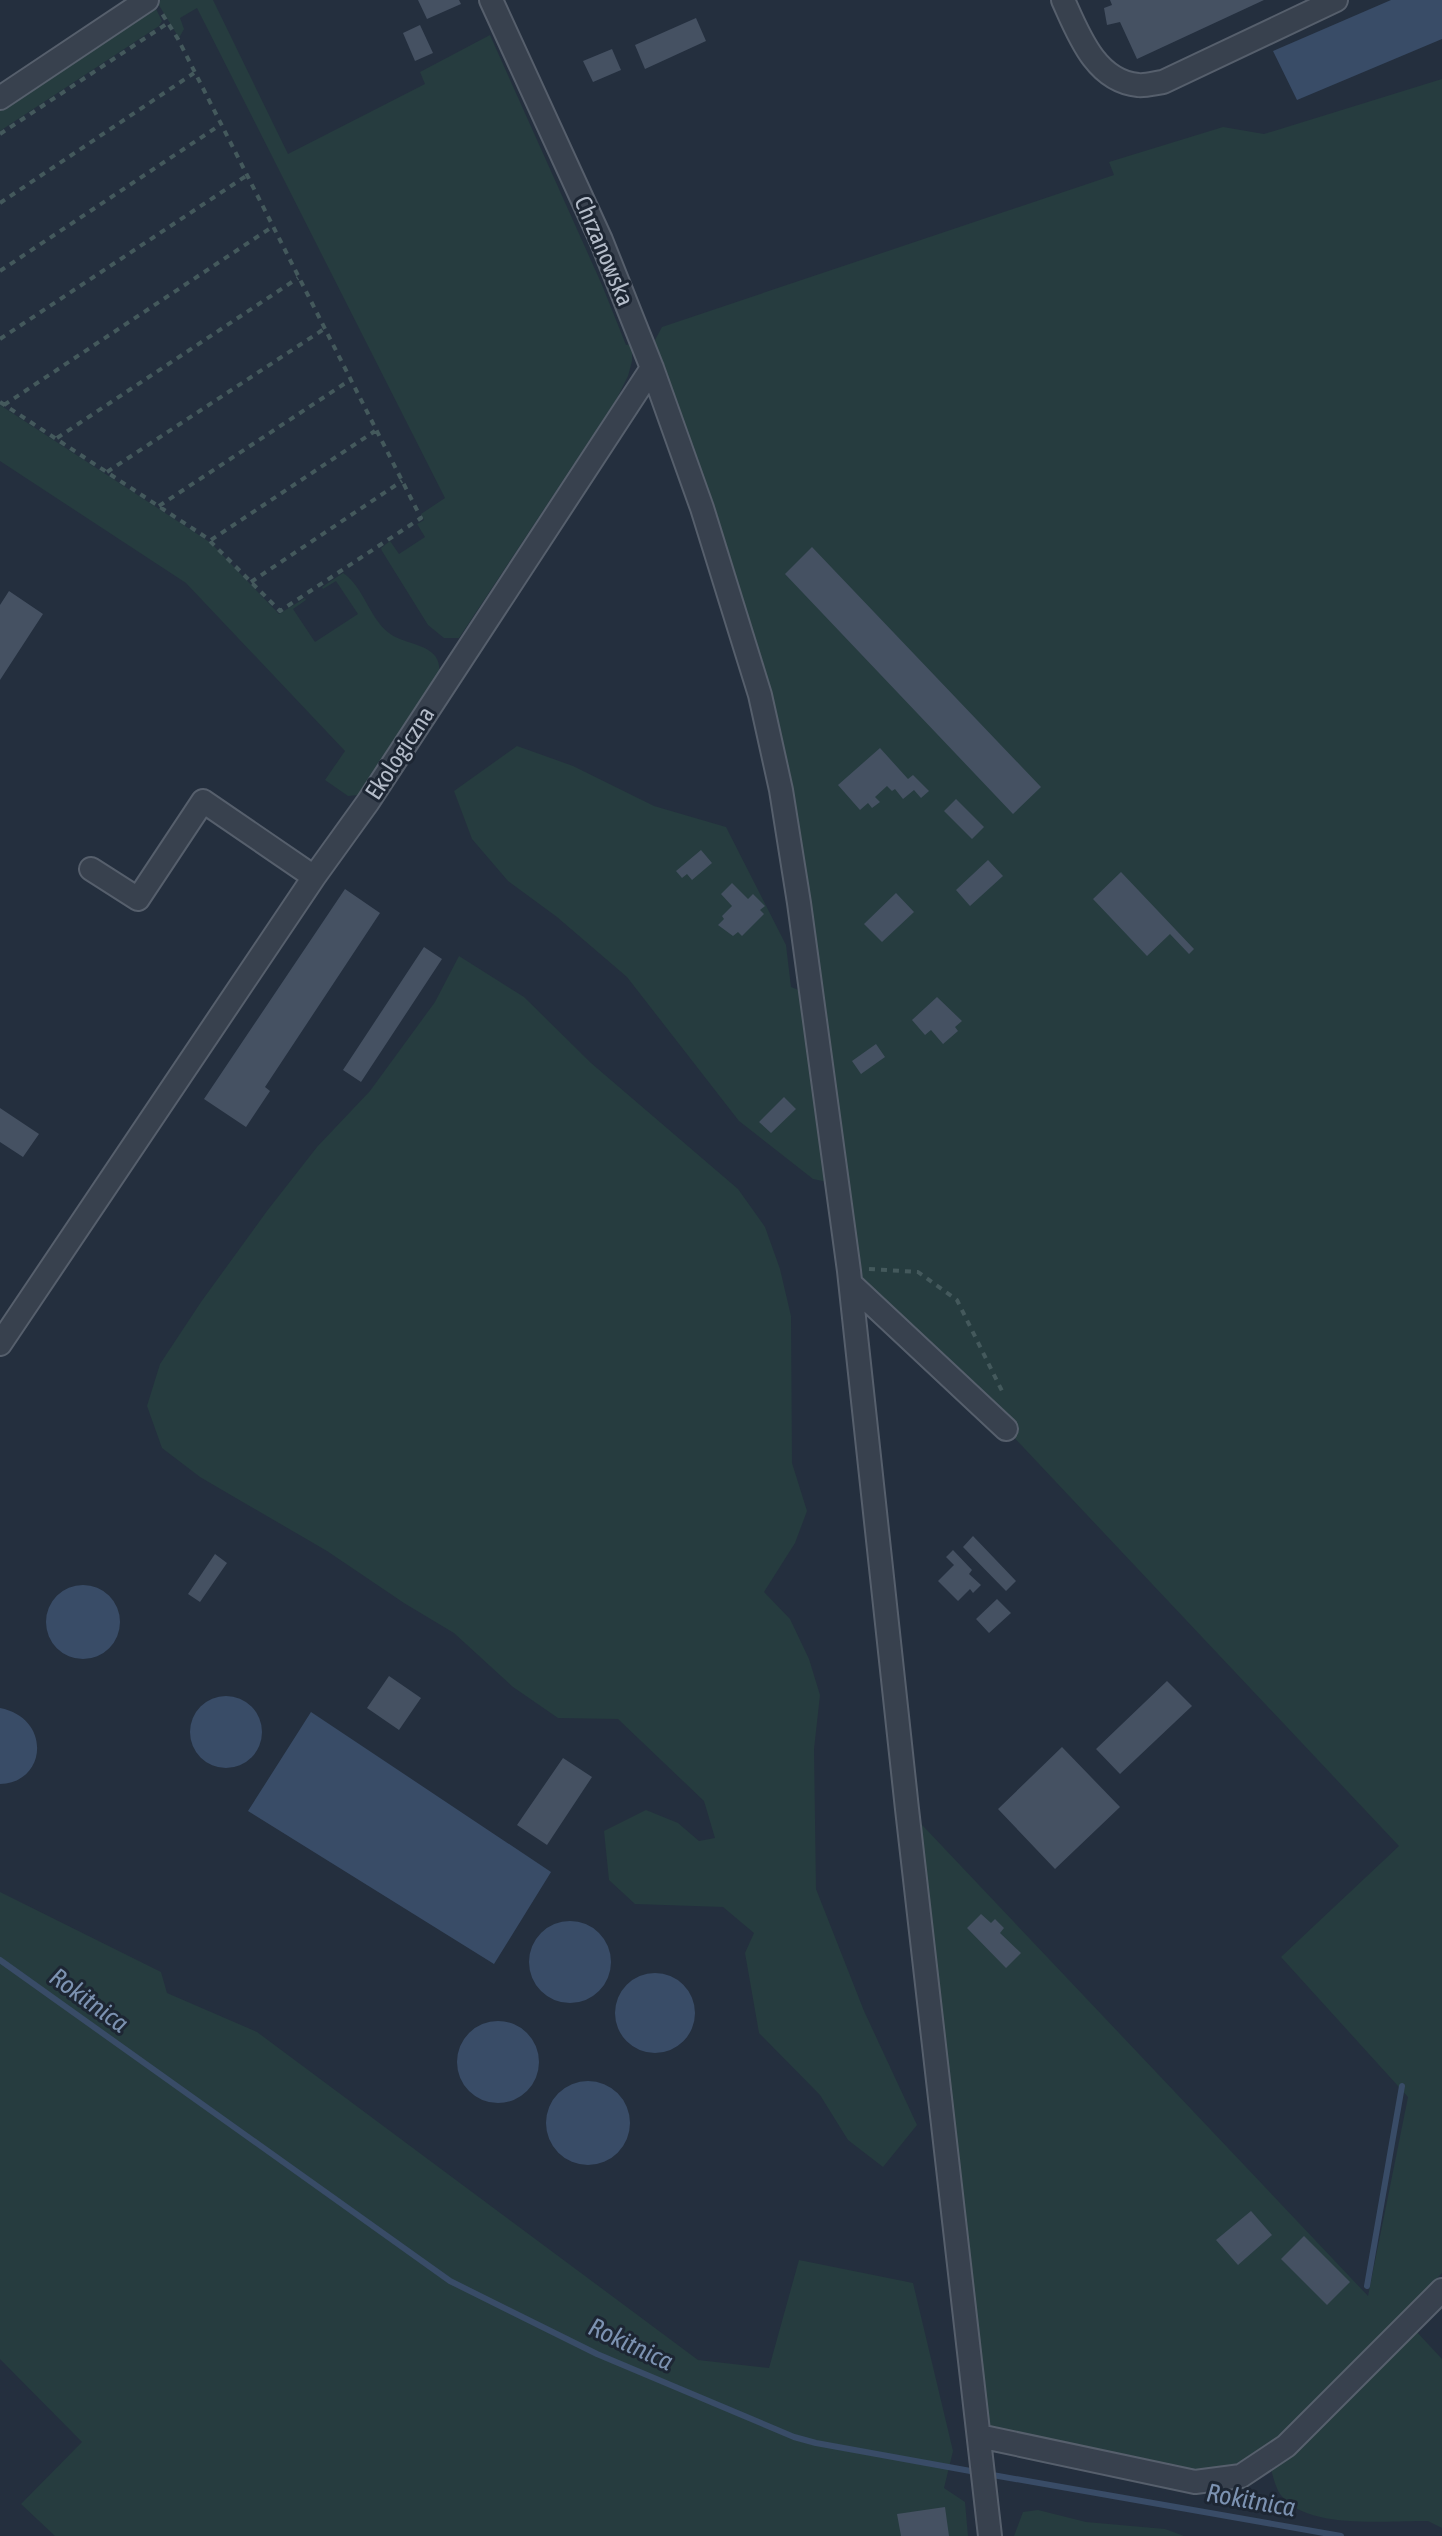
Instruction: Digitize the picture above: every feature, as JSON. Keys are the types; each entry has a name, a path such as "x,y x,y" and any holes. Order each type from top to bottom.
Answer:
{"street":[{"name":"Chrzanowska","path":"491,0 601,240 652,368 702,508 760,695 781,790 850,1277 990,2536"},
{"path":"1063,0 1083,44 1094,60 1112,76 1137,85 1163,82 1336,0"},
{"path":"0,98 155,7"},
{"name":"Ekologiczna","path":"0,1344 314,877 368,802 652,368"},
{"path":"91,869 138,899 203,801 314,877"},
{"path":"850,1277 1006,1429"},
{"path":"979,2436 1195,2482 1241,2476 1286,2446 1442,2290"}],"path":[{"path":"155,7 168,23 195,73 421,518 280,611 211,540 2,403 272,227"},
{"path":"0,134 168,23"},
{"path":"0,203 195,73"},
{"path":"0,271 220,125"},
{"path":"0,339 246,176"},
{"path":"56,438 298,278"},
{"path":"107,472 324,329"},
{"path":"159,506 350,380"},
{"path":"211,540 376,431"},
{"path":"251,582 402,481"},
{"path":"850,1277 883,1268 918,1272 957,1300 1006,1399 1006,1429"}],"green space":[{"path":"213,0 288,154 425,84 420,72 490,35 626,345 632,344 632,361 616,400 459,638 444,638 428,625 381,548 390,541 399,554 425,537 417,524 424,520 421,514 445,498 197,8 180,18 184,29 179,38 157,2"},
{"path":"154,5 162,21 159,26 0,131 0,106"},
{"path":"1442,79 1442,2273 1401,2315 1442,2359 1442,2528 1428,2521 1349,2521 1308,2514 1292,2506 1280,2494 1267,2459 1195,2482 979,2436 907,1809 1368,2296 1408,2097 1281,1957 1399,1846 1006,1429 851,1284 837,1184 813,1179 739,1121 627,977 557,917 508,881 472,839 454,791 517,746 573,766 654,806 726,827 786,945 791,987 811,995 781,790 647,355 662,327 1114,175 1109,162 1223,127 1264,134"},
{"path":"0,405 211,543 279,614 305,598 293,609 315,642 358,614 336,581 322,587 343,573 356,586 382,627 435,656 439,673 358,795 348,796 325,780 345,751 186,583 0,461"},
{"path":"459,956 524,997 591,1063 738,1189 765,1227 780,1269 791,1316 792,1463 807,1511 795,1543 764,1592 790,1619 809,1659 820,1695 814,1749 816,1889 864,2011 917,2125 883,2167 848,2140 820,2095 759,2033 745,1953 754,1933 723,1907 635,1904 609,1880 604,1831 646,1810 678,1823 699,1841 715,1838 704,1801 618,1719 558,1718 513,1687 454,1633 327,1551 200,1477 162,1448 147,1406 160,1364 201,1302 317,1147 370,1091 435,1002"},
{"path":"0,1892 161,1972 167,1993 257,2032 698,2360 769,2368 799,2260 913,2283 953,2451 944,2488 965,2502 968,2536 55,2536 21,2504 82,2442 0,2359"},
{"path":"1038,2510 1086,2522 1165,2529 1184,2536 1014,2536 1023,2512"}],"water":[{"path":"1391,0 1442,0 1442,39 1297,100 1273,51"},
{"path":"83,1585 104,1591 114,1601 120,1622 114,1643 104,1653 83,1659 62,1653 52,1643 46,1622 52,1601 62,1591"},
{"path":"233,1696 252,1706 260,1718 260,1746 252,1758 240,1766 219,1768 200,1758 192,1746 190,1725 200,1706 212,1698"},
{"path":"0,1708 17,1714 29,1724 37,1749 27,1773 16,1781 0,1784"},
{"path":"311,1712 551,1872 494,1964 248,1811"},
{"path":"570,1921 586,1925 599,1933 607,1946 611,1962 607,1978 599,1991 586,1999 570,2003 554,1999 541,1991 533,1978 529,1962 533,1946 541,1933 554,1925"},
{"path":"655,1973 670,1976 683,1985 692,1998 695,2013 692,2028 683,2041 670,2050 655,2053 640,2050 627,2041 618,2028 615,2013 618,1998 627,1985 640,1976"},
{"path":"498,2021 514,2024 527,2033 536,2046 539,2062 536,2078 527,2091 514,2100 498,2103 482,2100 469,2091 460,2078 457,2062 460,2046 469,2033 482,2024"},
{"path":"588,2081 604,2084 618,2093 627,2107 630,2123 627,2139 618,2153 604,2162 588,2165 572,2162 558,2153 549,2139 546,2123 549,2107 558,2093 572,2084"}],"building":[{"path":"418,0 459,0 461,4 427,19"},
{"path":"1110,0 1264,0 1137,59 1120,22 1107,25 1104,8 1112,5"},
{"path":"696,18 706,41 645,69 635,45"},
{"path":"420,25 433,53 415,61 403,33"},
{"path":"612,49 621,70 593,82 583,61"},
{"path":"812,547 1041,787 1013,814 785,574"},
{"path":"9,591 43,614 0,680 0,605"},
{"path":"880,748 908,779 913,775 929,791 921,798 914,790 903,799 895,789 892,791 887,786 875,797 880,802 872,808 868,803 860,810 838,785"},
{"path":"956,799 984,827 972,839 944,811"},
{"path":"701,850 712,863 692,880 687,874 682,878 676,871"},
{"path":"988,860 1003,876 970,906 956,890"},
{"path":"1121,872 1194,949 1189,954 1170,934 1147,956 1093,899"},
{"path":"732,883 748,899 753,894 765,906 760,910 764,914 742,936 738,932 733,936 718,925 732,906 721,894"},
{"path":"345,889 380,913 265,1087 270,1091 246,1127 204,1099"},
{"path":"896,893 914,912 882,942 864,924"},
{"path":"424,947 442,959 361,1082 343,1070"},
{"path":"937,997 962,1021 955,1027 958,1031 943,1044 931,1030 925,1035 912,1020"},
{"path":"876,1044 885,1057 861,1074 852,1061"},
{"path":"784,1097 796,1109 771,1133 759,1122"},
{"path":"0,1108 39,1134 23,1157 0,1142"},
{"path":"973,1536 1016,1581 1006,1591 963,1547"},
{"path":"953,1550 972,1570 969,1574 981,1585 973,1593 970,1589 958,1601 938,1581 954,1565 946,1557"},
{"path":"215,1554 227,1563 200,1602 188,1594"},
{"path":"997,1599 1011,1613 989,1633 976,1619"},
{"path":"389,1676 421,1698 399,1730 367,1708"},
{"path":"1167,1681 1192,1706 1120,1774 1096,1749"},
{"path":"1062,1747 1120,1807 1055,1869 998,1809"},
{"path":"563,1758 592,1777 547,1845 517,1825"},
{"path":"981,1914 991,1923 995,1919 1004,1928 1000,1933 1021,1953 1006,1968 967,1928"},
{"path":"1251,2211 1272,2235 1238,2265 1216,2240"},
{"path":"1304,2236 1350,2282 1327,2305 1281,2259"},
{"path":"945,2507 949,2536 901,2536 897,2514"}],"waterway":[{"name":"Rokitnica","path":"0,1960 450,2281 597,2354 794,2437 976,2472"},
{"path":"1367,2286 1402,2086"},
{"name":"Rokitnica","path":"987,2474 1341,2536"}]}
